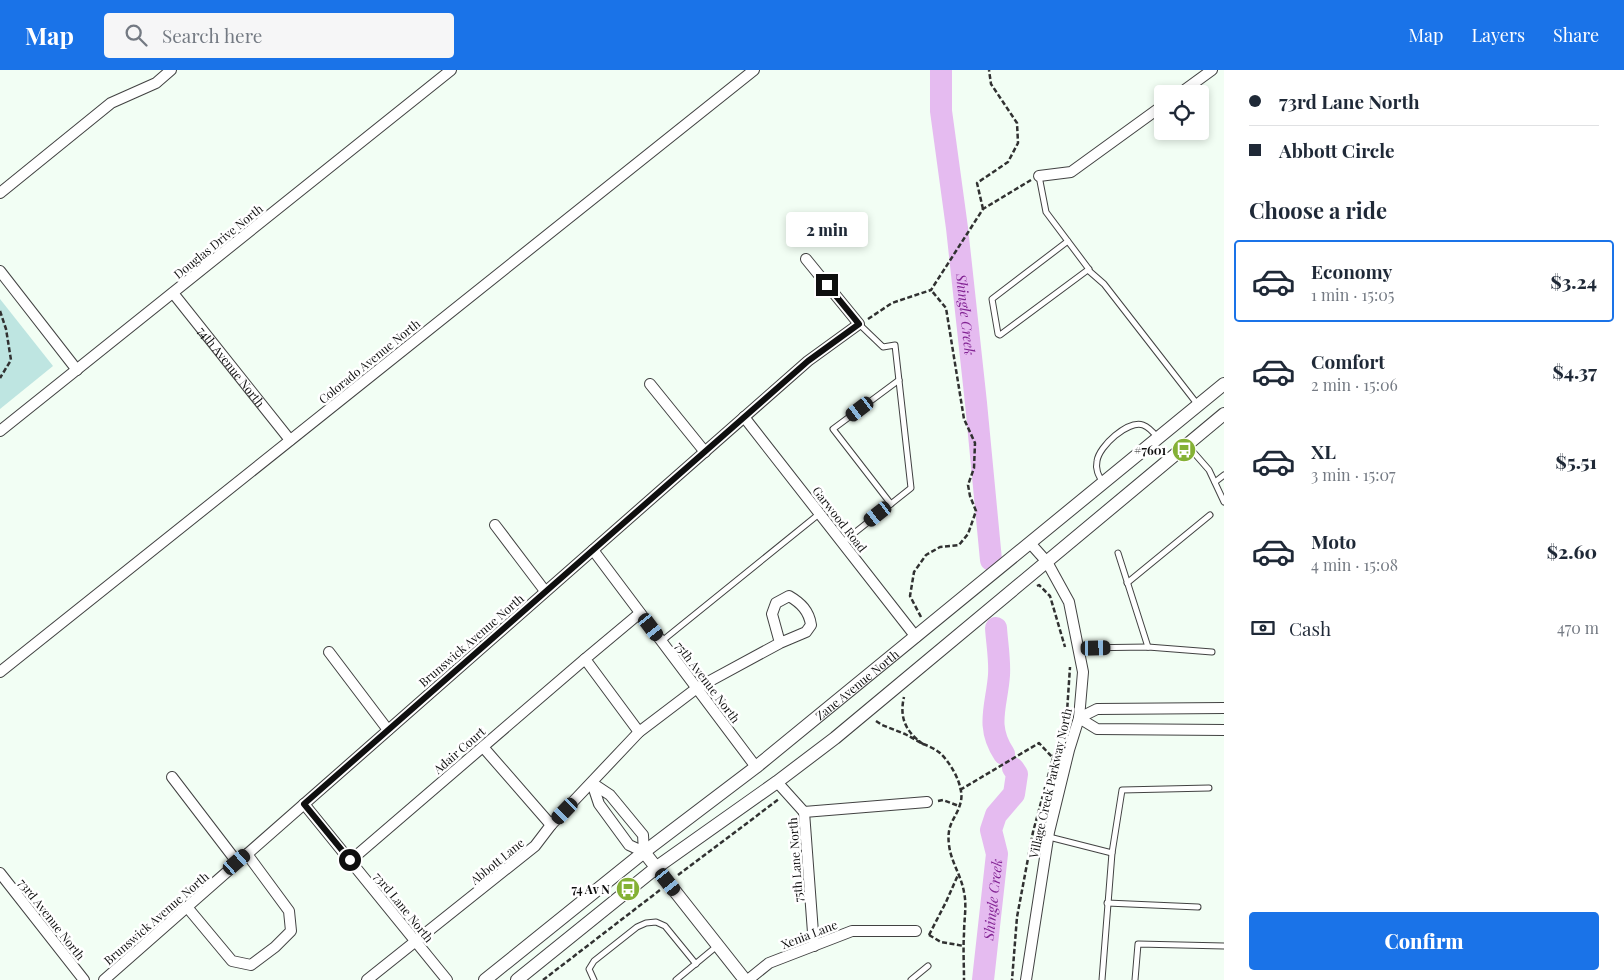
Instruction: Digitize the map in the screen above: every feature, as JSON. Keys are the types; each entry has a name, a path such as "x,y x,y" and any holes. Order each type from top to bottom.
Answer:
{"street":[{"path":"0,193 111,102 156,84 171,70"},
{"name":"Douglas Drive North","path":"0,431 451,70"},
{"name":"Colorado Avenue North","path":"0,672 754,70"},
{"path":"1191,85 1212,70"},
{"path":"1039,176 1071,172 1154,112"},
{"path":"806,259 859,324"},
{"path":"0,271 76,370"},
{"name":"74th Avenue North","path":"173,293 290,440"},
{"name":"Brunswick Avenue North","path":"104,980 808,361 859,324"},
{"path":"650,384 705,452"},
{"name":"Zane Avenue North","path":"485,980 644,852 756,767 1224,384"},
{"name":"Zane Avenue North","path":"517,980 657,867 777,782 835,738 1224,414"},
{"name":"Garwood Road","path":"744,417 916,637"},
{"path":"494,525 545,591"},
{"name":"Village Creek Parkway North","path":"1026,980 1049,837 1069,750 1079,718 1083,672 1068,602 1047,562 1030,543"},
{"name":"75th Avenue North","path":"593,550 756,767"},
{"path":"789,596 800,602 810,616 811,625 806,632 780,643 772,614 776,602 789,596"},
{"path":"639,732 585,659 640,612"},
{"name":"Abbott Lane","path":"367,980 535,846 551,825 592,784 639,732 697,688 780,643"},
{"path":"329,652 388,730"},
{"name":"Adair Court","path":"350,860 585,659"},
{"path":"1079,718 1097,709 1224,708"},
{"path":"1079,718 1097,728 1224,730"},
{"path":"483,746 551,825"},
{"path":"172,777 237,862"},
{"name":"75th Lane North","path":"777,782 804,812 814,946"},
{"path":"592,784 599,804 629,845 644,852 746,980"},
{"path":"592,784 610,795 643,835 644,852"},
{"path":"804,812 926,802"},
{"name":"73rd Lane North","path":"304,804 447,980"},
{"path":"187,907 232,961 252,966 275,947 291,931 289,911 247,854"},
{"name":"73rd Avenue North","path":"0,873 84,980"},
{"name":"Xenia Lane","path":"746,980 769,963 852,931 916,931"}],"lane":[{"path":"1039,176 1046,212 1088,270 1104,284 1198,406"},
{"path":"1068,241 992,299 997,333 1000,335 1088,270"},
{"path":"842,543 911,488 895,345 883,347 859,324"},
{"path":"891,504 834,429 899,380"},
{"path":"1103,483 1097,472 1096,462 1098,455 1114,438 1131,426 1138,424 1145,426 1158,438"},
{"path":"1187,445 1210,470 1224,502"},
{"path":"1215,482 1224,475"},
{"path":"662,641 820,514"},
{"path":"1128,583 1210,515"},
{"path":"1118,553 1148,647"},
{"path":"1078,648 1148,647 1212,652"},
{"path":"1102,980 1112,854 1122,790 1209,788"},
{"path":"1049,837 1112,854"},
{"path":"1108,903 1198,907"},
{"path":"594,980 589,969 594,961 637,927 646,923 656,922 665,926 696,964"},
{"path":"1135,980 1138,944 1224,946"},
{"path":"676,980 718,945"},
{"path":"911,980 928,966"}],"path":[{"path":"983,209 977,184 1008,162 1018,143 1017,123 991,84 989,70"},
{"path":"859,324 892,303 931,290 947,268 983,209 1039,176"},
{"path":"929,626 921,617 910,596 914,572 926,554 940,547 960,545 968,534 976,511 968,485 974,468 975,443 964,418 946,308 931,290"},
{"path":"0,311 6,329 11,360 0,378"},
{"path":"1034,588 1040,585 1050,596 1066,650"},
{"path":"1012,980 1018,917 1033,832 1052,758 1067,712 1070,666"},
{"path":"897,703 911,691"},
{"path":"904,698 902,712 904,724 911,734 923,744"},
{"path":"883,715 876,721 877,723 936,749 945,758 960,790 961,801 949,827 948,835 950,854 964,890 966,906 964,980"},
{"path":"960,790 1039,743 1052,758"},
{"path":"926,802 943,800 959,806"},
{"path":"929,935 958,875"},
{"path":"916,931 929,935 941,942 964,946"}],"shaded area":[{"path":"0,299 53,366 0,409"}],"waterway":[{"name":"Shingle Creek","path":"941,70 941,111 957,228 991,560"},
{"name":"Shingle Creek","path":"996,628 999,669 994,725 998,744 1004,754"},
{"name":"Shingle Creek","path":"983,980 997,854 991,830 996,815 1014,794 1017,774 1013,768"}],"place":[{"name":"#7601","path":"1184,450"},
{"name":"74 Av N","path":"628,889"}],"route":[{"path":"350,860 304,804 808,361 859,324 827,285"}]}
